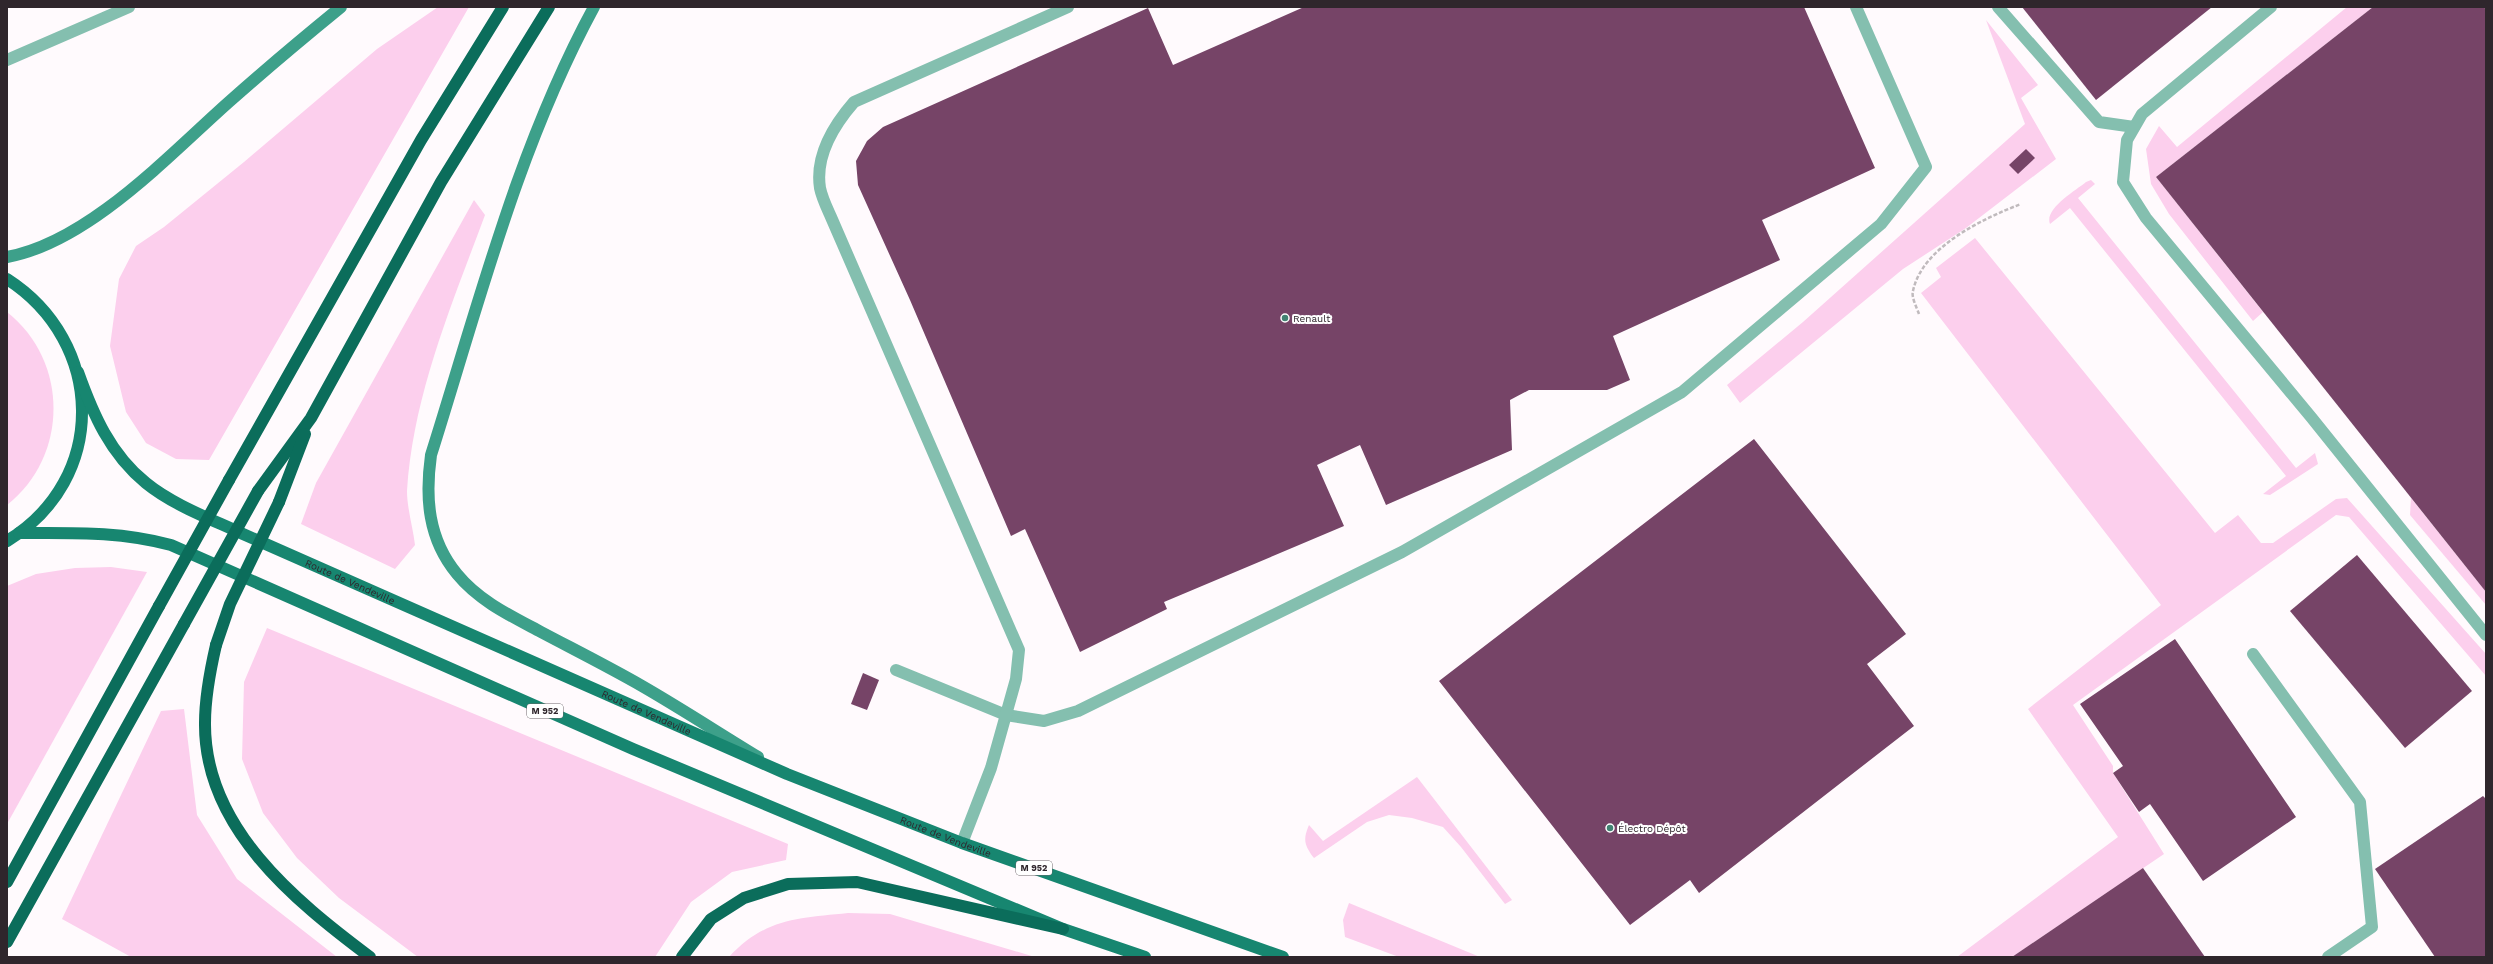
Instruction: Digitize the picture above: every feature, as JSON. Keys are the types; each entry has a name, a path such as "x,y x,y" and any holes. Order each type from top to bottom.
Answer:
{"highway":[{"path":"7,882 229,480 421,140 503,7"},
{"path":"7,942 79,810 258,491 311,418 441,182 549,7"},
{"path":"311,418 279,502 230,604 216,645 207,684 204,724 208,756 218,795 234,826 261,862 325,923 370,957"},
{"path":"682,957 711,919 744,898 788,884 857,882 1064,929"}],"main road":[{"path":"7,279 24,290 52,319 72,354 78,372 82,413 77,452 70,471 48,506 19,533 7,541"},
{"name":"Route de Vendeville","path":"78,372 104,433 122,460 146,483 175,501 242,534 787,774 962,843 1283,957"},
{"name":"M 952","path":"19,533 114,533 145,538 171,545 633,749 1064,929 1145,957"}],"street":[{"path":"7,257 44,245 74,230 101,212 341,7"},
{"path":"594,7 572,47 536,128 501,230 431,455 427,484 428,509 436,537 445,557 457,574 479,597 642,686 787,774"}],"lane":[{"path":"7,60 129,7"},
{"path":"962,843 991,768 1016,679 1019,650 831,217 820,189 820,171 828,140 842,116 854,102 1068,7"},
{"path":"896,670 1006,715 1044,721 1078,711 1402,552 1682,392 1881,224 1926,168 1856,7"},
{"path":"1998,7 2099,122 2134,127"},
{"path":"2271,7 2142,114 2127,140 2123,182 2146,218 2311,417 2486,635"},
{"path":"2253,654 2360,802 2372,927 2328,957"}],"path":[{"path":"1919,314 1912,292 1922,269 1958,235 1996,214 2021,204"}],"shaded area":[{"path":"438,7 469,7 209,460 176,459 146,443 126,412 110,346 119,279 136,246 164,227 244,162 377,49"},
{"path":"2347,7 2373,7 2156,177 2263,312 2253,321 2169,214 2151,184 2146,149 2159,126 2177,147"},
{"path":"1986,20 2038,85 2021,98 2056,159 1966,228 1903,269 1740,403 1727,385 1803,322 2025,124"},
{"path":"2091,180 2095,184 2078,198 2296,468 2315,453 2318,464 2270,495 2263,494 2286,476 2070,208 2050,224 2049,218 2056,206 2068,195"},
{"path":"474,200 485,215 447,316 436,350 417,420 411,455 407,498 415,545 395,569 301,524 316,483"},
{"path":"1975,238 2215,533 2238,515 2261,543 2273,543 2336,499 2347,498 2486,654 2486,676 2349,517 2336,515 2073,705 2113,766 2113,773 2164,854 2012,957 1957,957 2118,837 2028,709 2161,605 1921,293 1941,277 1936,268"},
{"path":"7,312 27,332 42,356 51,382 54,408 51,435 42,461 27,485 7,505"},
{"path":"2411,498 2486,592 2486,605 2410,515"},
{"path":"111,567 147,572 7,824 7,586 36,574 75,568"},
{"path":"267,628 788,844 786,860 732,872 691,902 655,957 418,957 339,898 297,858 263,813 242,759 244,682"},
{"path":"184,709 197,815 237,879 337,957 131,957 62,919 161,711"},
{"path":"1417,777 1512,900 1505,904 1461,847 1443,827 1412,818 1389,815 1367,822 1314,858 1306,846 1305,838 1309,825 1323,841"},
{"path":"1349,903 1480,957 1399,957 1345,937 1343,920"},
{"path":"848,913 890,914 1035,957 729,957 742,944 756,934 770,927 784,922 814,916"}],"building":[{"name":"Renault","path":"1304,7 1804,7 1875,168 1762,220 1780,260 1613,336 1630,380 1607,390 1529,390 1510,400 1512,450 1386,505 1360,445 1317,465 1344,526 1164,602 1167,609 1080,652 1025,529 1011,536 910,300 858,185 856,161 867,141 883,127 1148,8 1173,65"},
{"path":"2022,7 2212,7 2096,100"},
{"path":"2373,7 2484,7 2486,10 2486,592 2156,177"},
{"path":"2026,149 2035,158 2018,174 2009,165"},
{"path":"1754,439 1906,634 1867,664 1914,726 1699,893 1690,880 1630,925 1439,681"},
{"path":"2357,555 2472,691 2405,748 2290,611"},
{"path":"2175,639 2296,817 2203,881 2150,804 2139,812 2113,773 2123,766 2080,704"},
{"path":"863,673 879,680 867,710 851,704"},
{"path":"2483,796 2486,799 2486,957 2435,957 2375,869"},
{"path":"2143,868 2205,957 2012,957"}],"place":[{"name":"Renault","path":"1285,318"},
{"name":"Électro Dépôt","path":"1610,828"}]}
